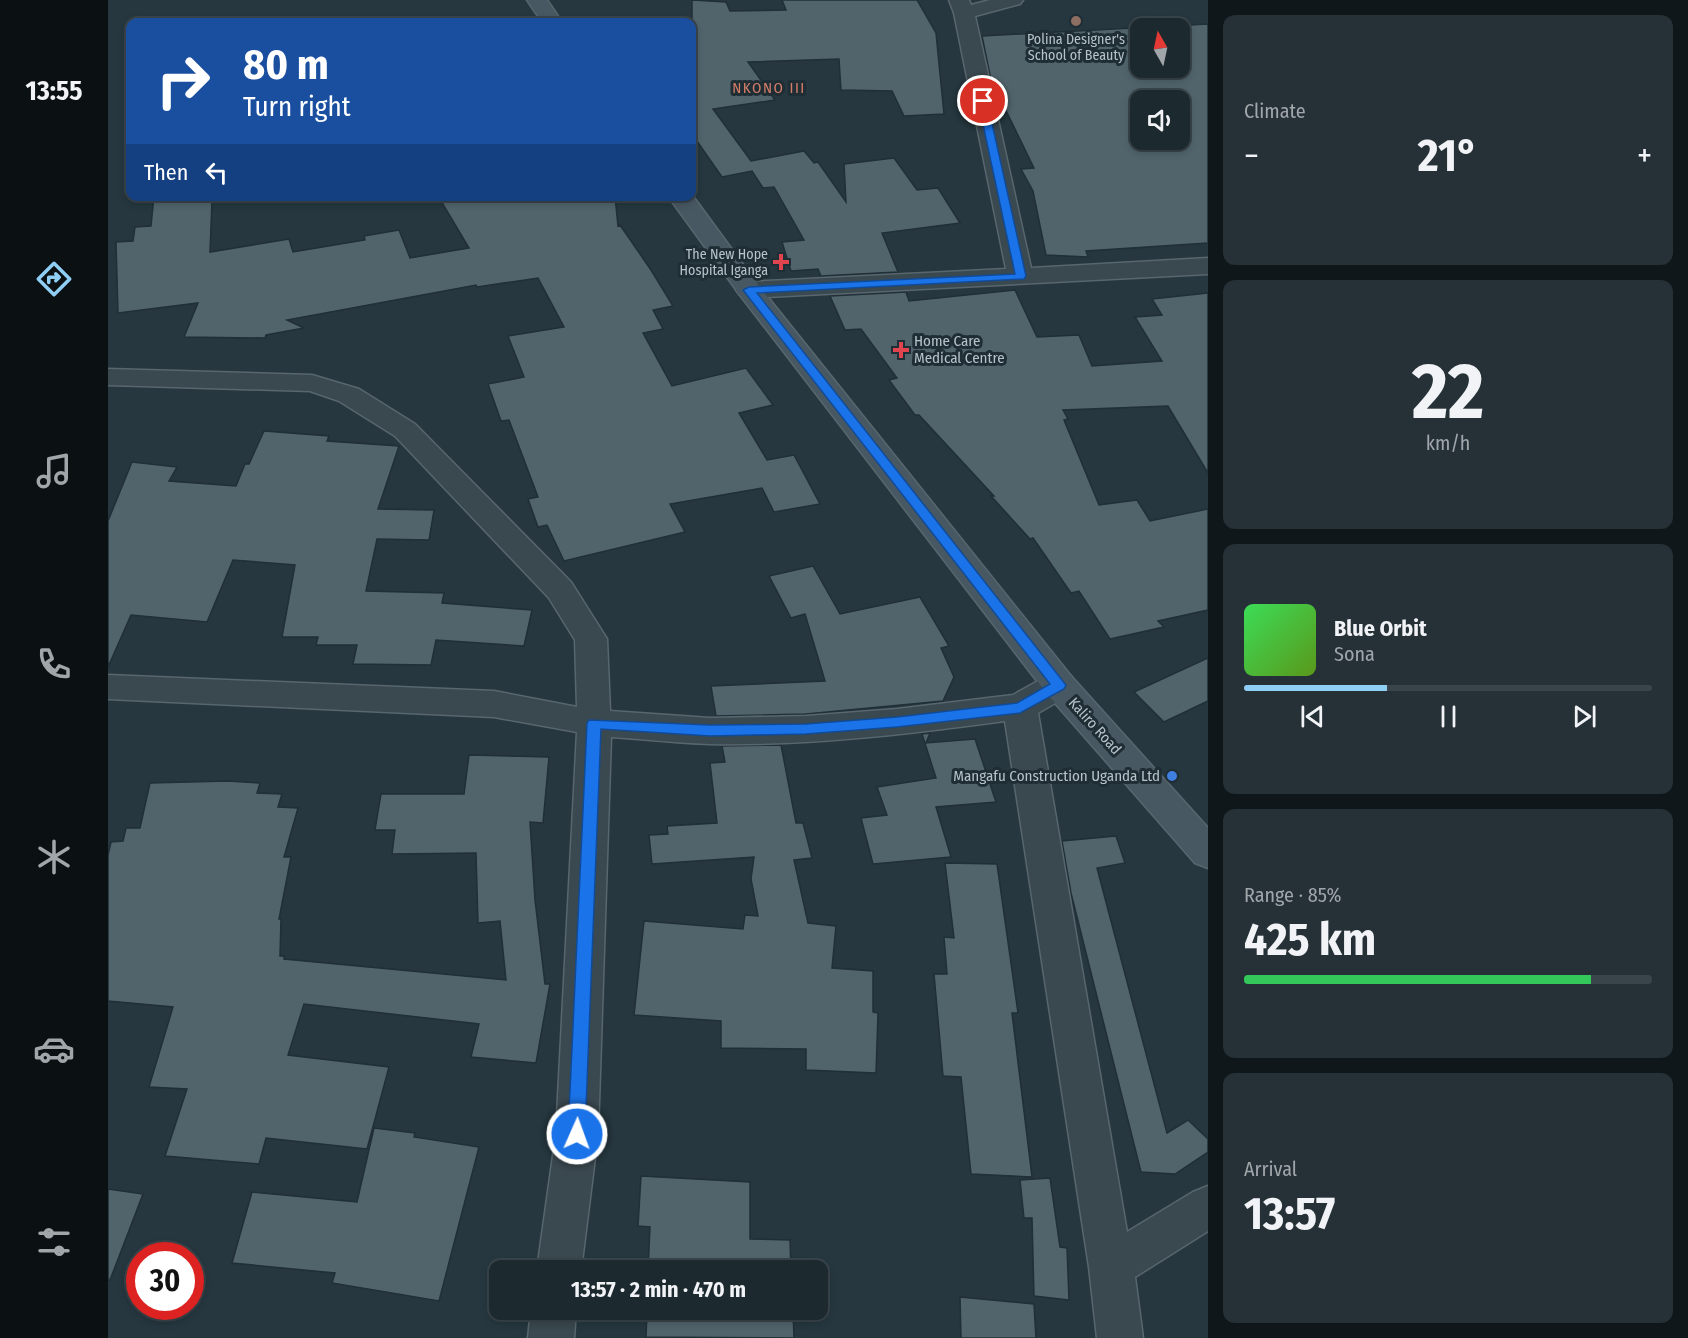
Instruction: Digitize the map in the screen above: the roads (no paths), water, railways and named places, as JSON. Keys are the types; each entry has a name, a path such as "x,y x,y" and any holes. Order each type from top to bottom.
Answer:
{"main road":[{"path":"537,0 549,18"},
{"name":"Kaliro Road","path":"684,201 749,290 1059,685 1208,853"}],"street":[{"path":"1013,0 962,7 1020,276"},
{"path":"749,290 1208,266"},
{"path":"108,377 312,384 349,395 405,430 560,590 591,639 594,723 577,1134 560,1260"},
{"path":"108,687 494,704 594,723 710,730 806,729 897,722 1020,707 1059,685"},
{"path":"1020,707 1111,1267 1120,1338"},
{"path":"1111,1267 1208,1208"},
{"path":"551,1338 553,1320"}],"place":[{"name":"Polina Designer's School of Beauty","path":"1076,21"},
{"name":"The New Hope Hospital Iganga","path":"781,262"},
{"name":"Home Care Medical Centre","path":"901,350"},
{"name":"Mangafu Construction Uganda Ltd","path":"1172,776"}],"district":[{"name":"NKONO III","path":"769,88"}]}
